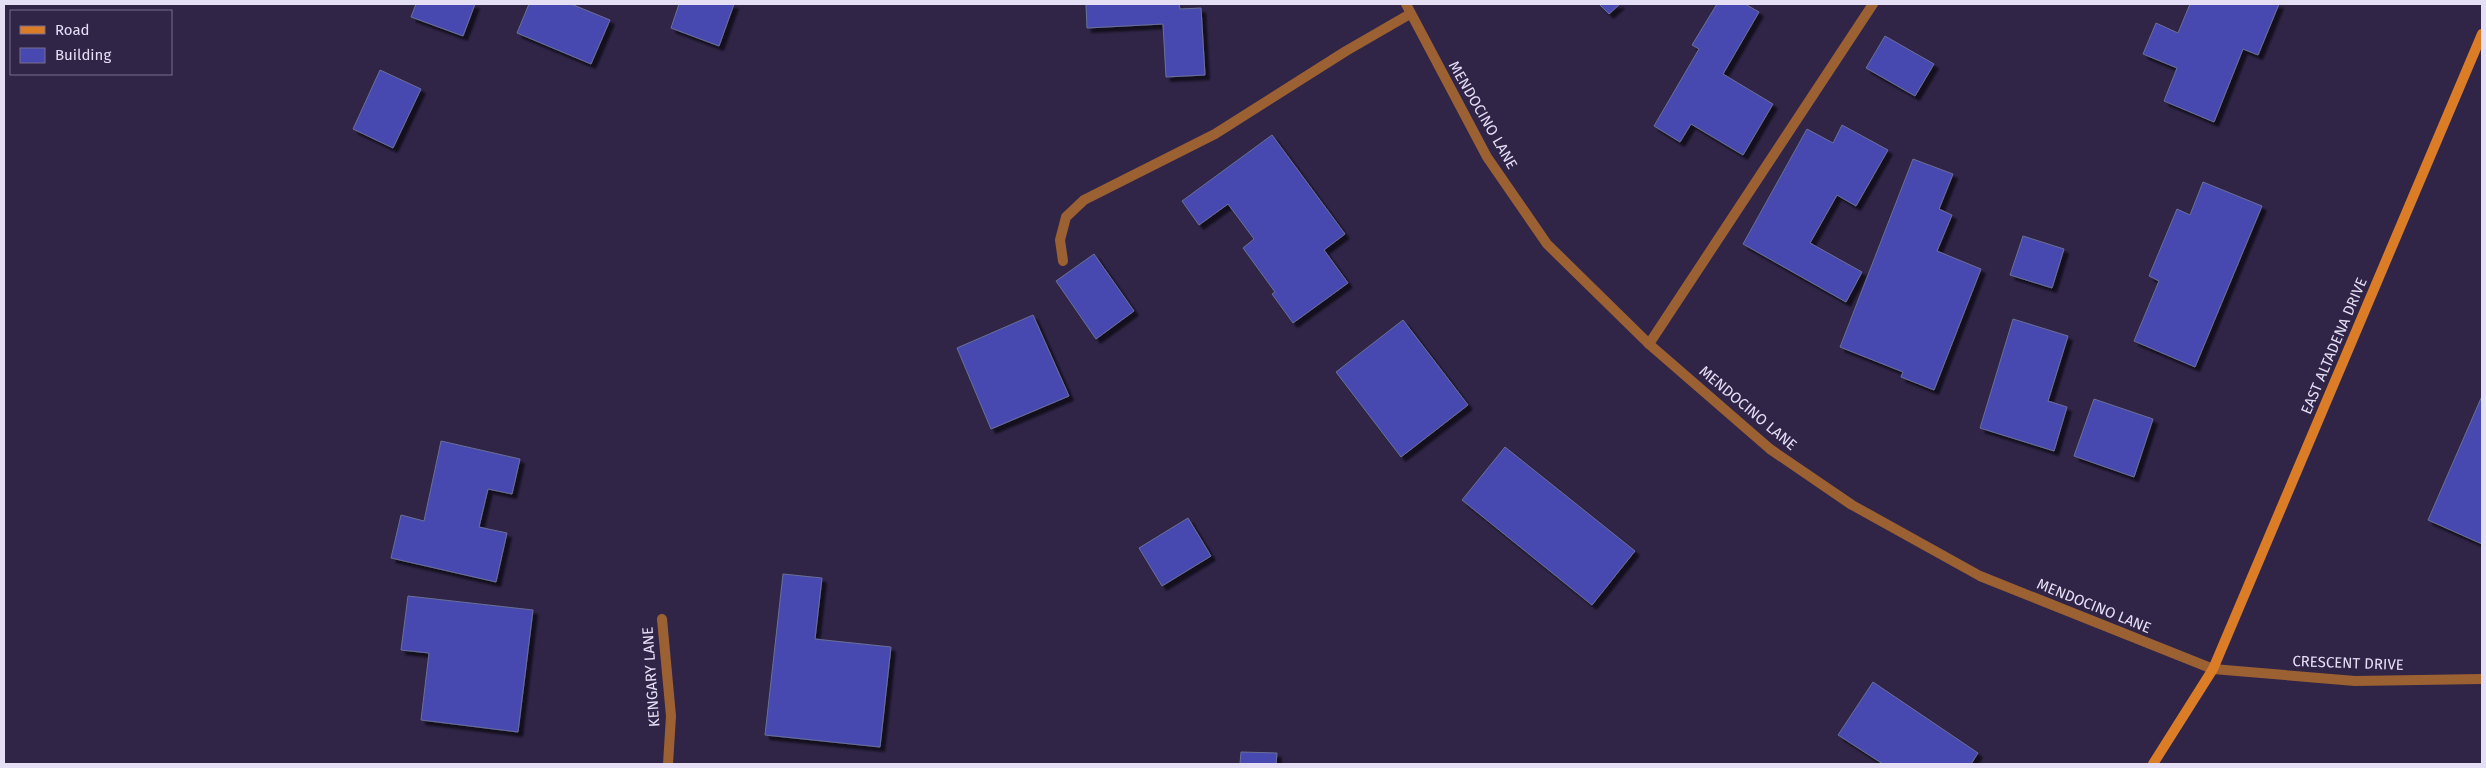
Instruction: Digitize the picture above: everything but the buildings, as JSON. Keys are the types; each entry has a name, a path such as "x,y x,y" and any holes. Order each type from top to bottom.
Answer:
{"main road":[{"name":"EAST ALTADENA DRIVE","path":"2153,764 2213,669 2482,34"}],"street":[{"name":"MENDOCINO LANE","path":"1406,4 1487,157 1547,244 1649,344 1770,448 1852,506 1980,576 2213,669"},
{"path":"1649,344 1873,4"},
{"path":"1063,261 1060,240 1066,217 1084,200 1215,134 1346,51 1410,14"},
{"name":"KENGARY LANE","path":"662,619 672,716 668,764"},
{"name":"CRESCENT DRIVE","path":"2213,669 2355,681 2482,679"}]}
